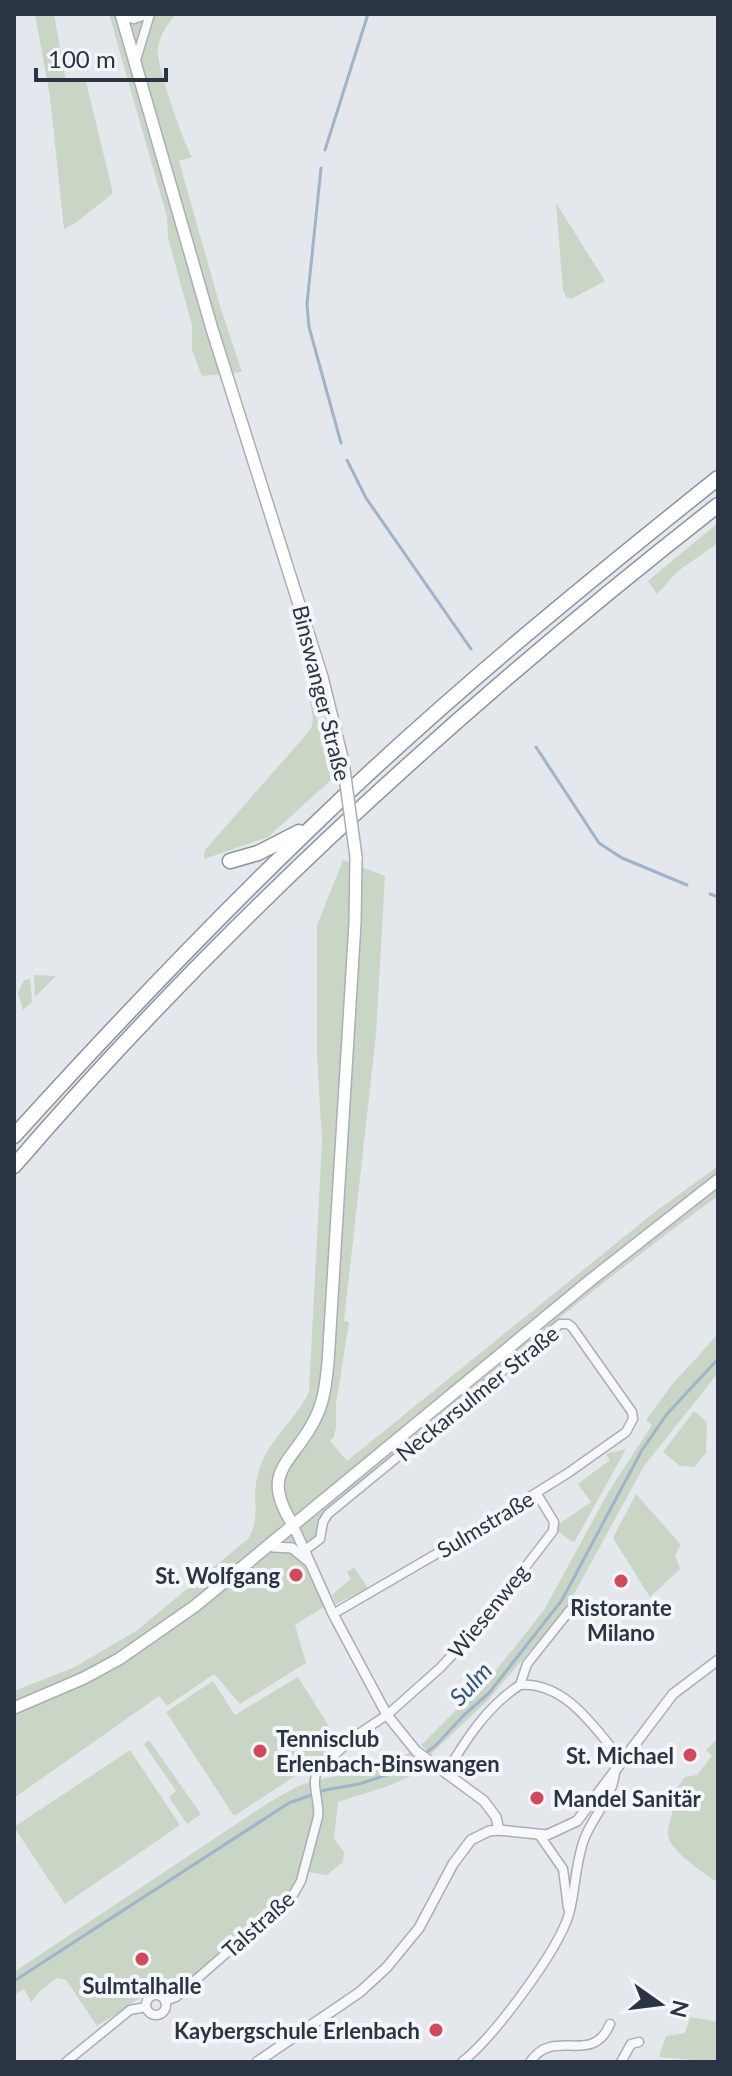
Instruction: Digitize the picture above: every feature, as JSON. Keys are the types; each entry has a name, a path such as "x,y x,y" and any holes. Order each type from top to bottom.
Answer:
{"highway":[{"path":"14,1136 153,986 314,825 533,629 718,478"},
{"path":"14,1166 65,1108 234,931 328,839 513,672 718,505"},
{"path":"230,861 277,845 314,825"},
{"path":"14,1178 29,1149"}],"main road":[{"name":"Binswanger Straße","path":"123,15 212,329 322,677 343,762 356,857 355,923 328,1363 316,1418 279,1474 279,1497 293,1525"},
{"path":"14,1708 84,1678 119,1659 195,1606 592,1279 718,1180"}],"street":[{"path":"123,15 134,19 150,14"},
{"path":"136,60 150,14"},
{"name":"Neckarsulmer Straße","path":"305,1550 320,1539 328,1514 560,1324 572,1327 632,1412 630,1425"},
{"name":"Sulmstraße","path":"333,1614 537,1494 626,1432 630,1425"},
{"name":"Wiesenweg","path":"387,1715 467,1640 553,1531 554,1522 537,1494"},
{"path":"293,1525 333,1614 387,1715 426,1760 484,1801 496,1817 499,1830"},
{"path":"270,1543 273,1547 292,1548 310,1563"},
{"path":"446,1773 469,1736 497,1703 520,1685 527,1664 570,1610"},
{"path":"257,2062 360,1992 387,1967 419,1928 464,1848 480,1835 499,1830 540,1836 554,1833 577,1821 673,1694 718,1660"},
{"path":"520,1685 541,1687 574,1706 623,1762"},
{"name":"Talstraße","path":"66,2062 130,2010 146,2007 150,2013 157,2015 165,2009 165,2001 176,1997 293,1895 301,1881 319,1807 314,1777 322,1764 355,1736 387,1715"},
{"path":"462,2062 508,2012 563,1929 569,1913 579,1852 598,1810 615,1783 615,1771"},
{"path":"540,1836 563,1869 569,1913"},
{"path":"530,2062 536,2054 550,2046 599,2042 610,2024"},
{"path":"621,2062 631,2044 639,2042"}],"green space":[{"path":"35,14 54,14 66,82 86,82 113,193 64,229 50,97"},
{"path":"109,14 176,14 161,38 158,56 170,102 192,157 179,161 242,372 202,376 192,350 192,325 168,238 167,217"},
{"path":"556,203 605,281 571,299 566,297 563,290"},
{"path":"718,523 718,543 678,571 657,594 648,581"},
{"path":"301,648 331,780 268,837 204,859 205,850 311,729 313,719"},
{"path":"343,860 385,876 376,1034 344,1321 349,1322 336,1404 336,1427 330,1441 347,1461 651,1215 718,1166 718,1196 568,1311 325,1512 318,1535 295,1553 311,1575 325,1606 295,1625 306,1663 240,1704 214,1674 167,1706 159,1696 14,1798 14,1691 75,1667 136,1631 248,1539 254,1524 256,1486 261,1465 309,1392 322,1141 317,1056 317,925"},
{"path":"34,975 56,976 35,997"},
{"path":"30,979 32,1002 23,1010 18,993 24,980"},
{"path":"718,1334 718,1373 644,1466 567,1607 488,1700 431,1754 421,1745 498,1668 544,1610 609,1491 652,1425 646,1420 670,1387"},
{"path":"694,1411 707,1422 706,1453 694,1467 680,1466 663,1452"},
{"path":"626,1449 572,1542 558,1531 559,1524 591,1502 578,1484 610,1460 606,1454"},
{"path":"636,1494 681,1545 675,1555 680,1569 650,1597 613,1538"},
{"path":"354,1567 368,1588 336,1604 332,1595 351,1579 347,1572"},
{"name":"Tennisclub Erlenbach-Binswangen","path":"298,1677 339,1742 318,1761 234,1816 166,1712 213,1681 235,1715"},
{"path":"149,1740 201,1814 187,1824 169,1797 176,1791 144,1744"},
{"path":"715,1741 718,1743 718,1883 680,1854 669,1840 668,1833 673,1794 685,1777 697,1775 712,1756 706,1750"},
{"path":"130,1750 180,1825 65,1904 14,1827"},
{"path":"412,1751 426,1764 413,1775 338,1802 334,1839 344,1852 343,1862 327,1875 301,1871 292,1893 175,1996 148,1993 97,2026 66,1980 57,1978 31,2002 24,1989 14,1995 14,1972 265,1805 304,1784 372,1769"},
{"path":"690,2017 718,2022 718,2062 659,2057 666,2036 685,2033"}],"waterway":[{"path":"325,150 368,14"},
{"path":"321,168 307,304 309,327 341,443"},
{"path":"347,460 366,498 471,649"},
{"path":"536,747 599,843 622,858 687,885"},
{"path":"710,894 718,897"},
{"name":"Sulm","path":"14,1981 289,1803 405,1769 436,1745 489,1693 562,1600 642,1450 667,1414 718,1359"}],"place":[{"name":"St. Wolfgang","path":"296,1575"},
{"name":"Ristorante Milano","path":"621,1581"},
{"name":"Tennisclub Erlenbach-Binswangen","path":"260,1751"},
{"name":"St. Michael","path":"690,1755"},
{"name":"Mandel Sanitär","path":"537,1798"},
{"name":"Sulmtalhalle","path":"142,1959"},
{"name":"Kaybergschule Erlenbach","path":"436,2030"}]}
